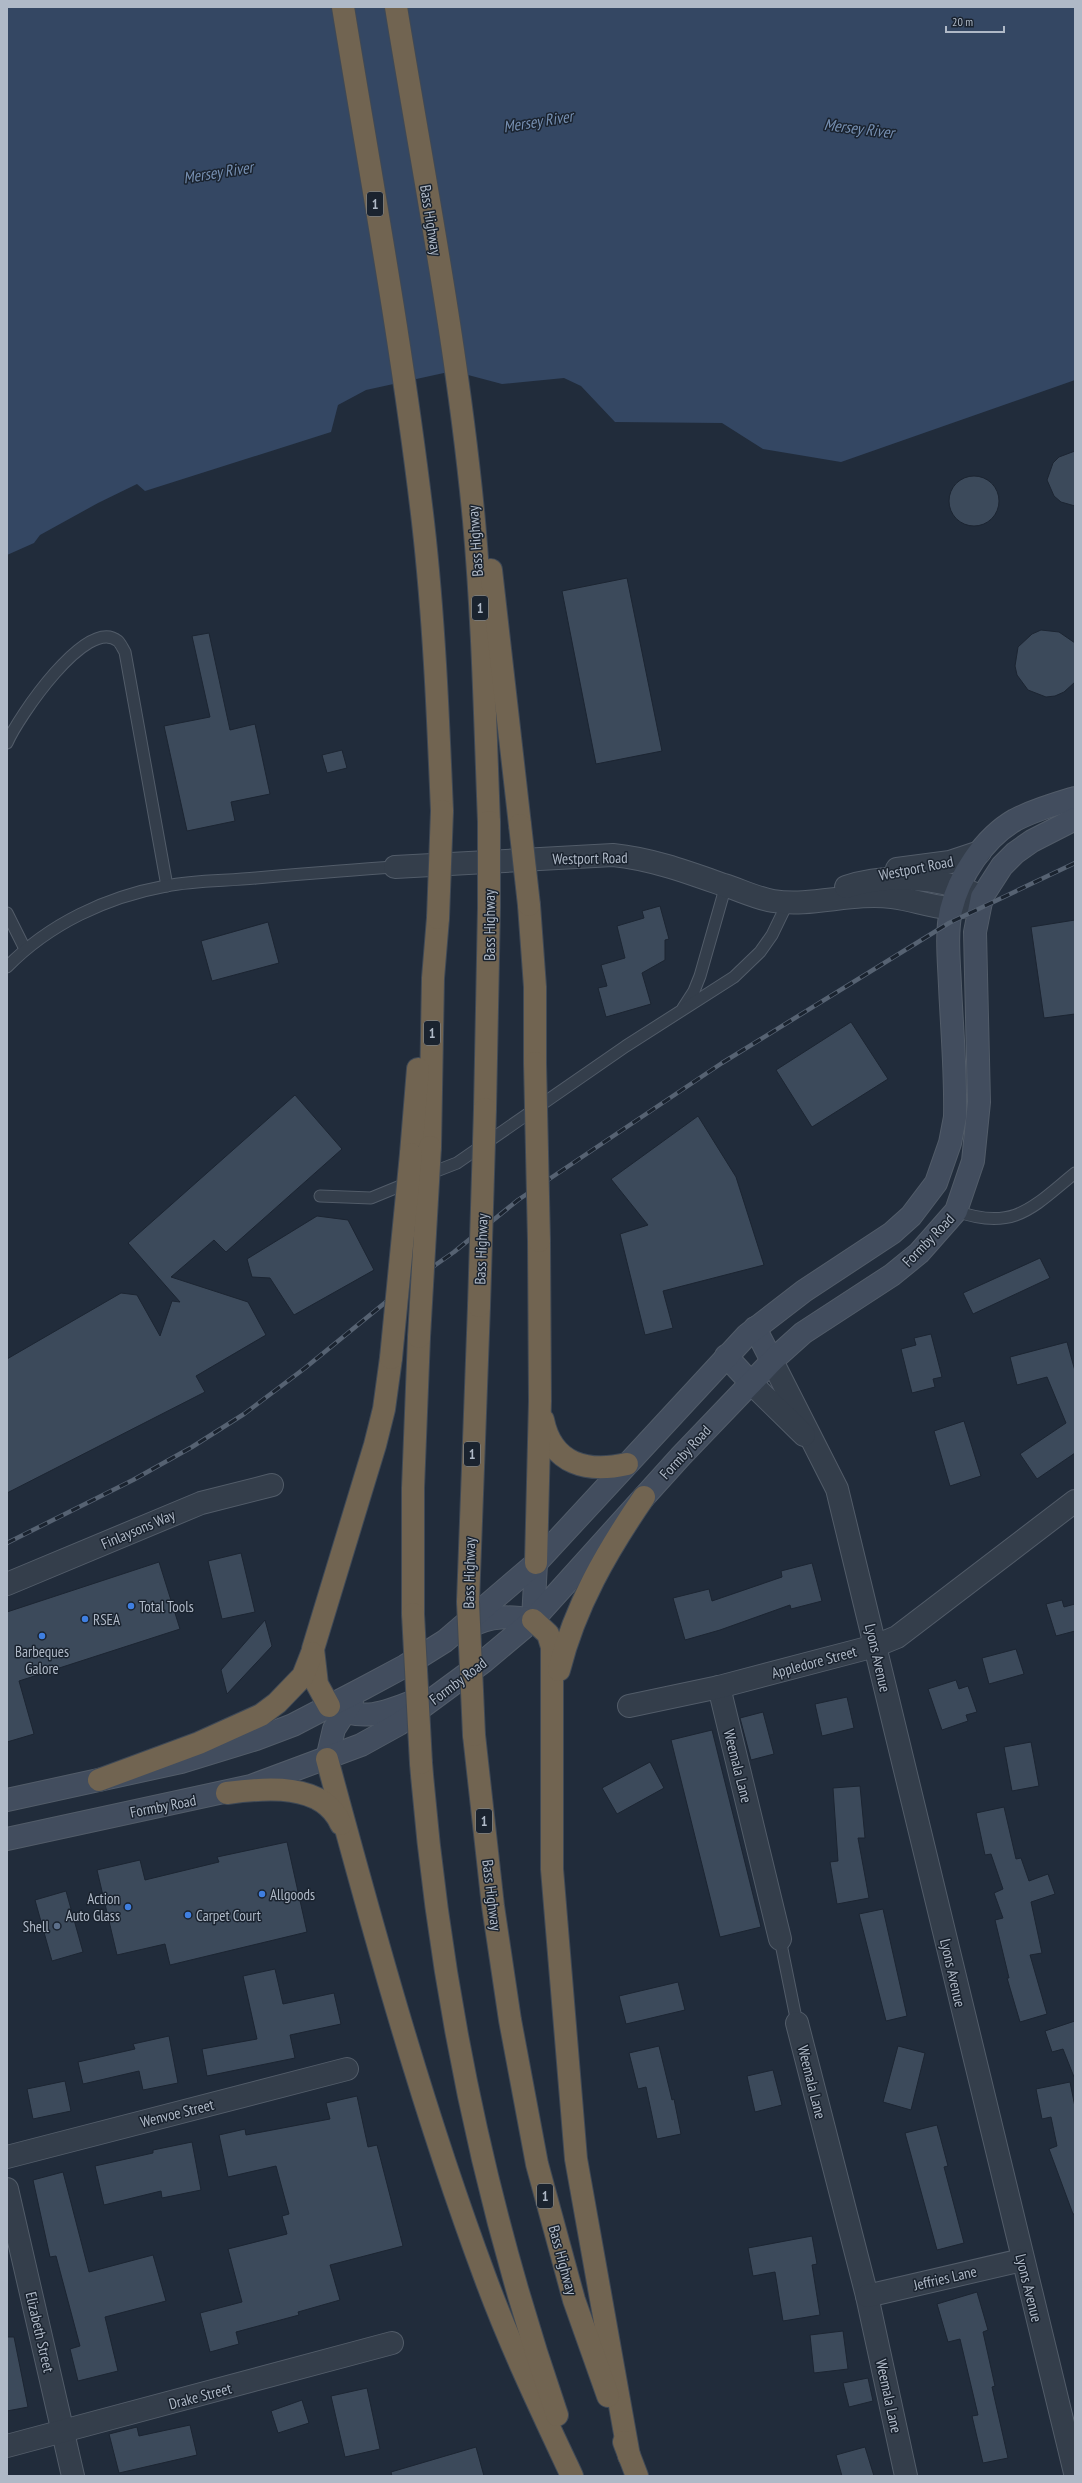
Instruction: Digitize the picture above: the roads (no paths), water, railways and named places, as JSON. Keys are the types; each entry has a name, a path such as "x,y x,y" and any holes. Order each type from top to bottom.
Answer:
{"highway":[{"name":"1","path":"343,7 407,400 424,524 436,680 442,811 438,918 420,1150 419,1337 413,1488 413,1614 421,1763 438,1926 460,2053 500,2235 528,2332 578,2476"},
{"name":"Bass Highway","path":"396,7 459,394 475,538 489,822 485,1109 468,1602 474,1735 493,1906 508,2013 537,2164 574,2300 637,2476"},
{"path":"459,394 484,505 529,905 535,987 540,1401 536,1563"},
{"path":"99,1780 212,1737 261,1715 303,1676 313,1649 373,1452 384,1409 420,1150"},
{"path":"540,1401 545,1429 555,1449 566,1458 576,1464 595,1468 627,1464"},
{"path":"553,1718 558,1675 580,1605 603,1559 644,1497"},
{"path":"533,1620 548,1634 552,1647 552,1869 576,2158 629,2456"},
{"path":"313,1649 317,1684 336,1709"},
{"path":"327,1759 349,1844 391,1989 457,2198 485,2278 528,2381 572,2476"},
{"path":"227,1792 255,1789 284,1790 315,1799 334,1812 349,1844"}],"main road":[{"name":"Formby Road","path":"7,1800 181,1762 232,1747 336,1709 364,1688 445,1641 536,1563 726,1356 755,1328 804,1290 892,1234 912,1216 928,1197 944,1161 955,1117 949,943 951,909 959,887 980,852 1015,820 1075,798"},
{"name":"Formby Road","path":"7,1839 227,1792 327,1759 361,1746 399,1724 451,1686 533,1620 644,1497 772,1361 803,1333 905,1265 938,1233 956,1212 973,1161 978,1128 974,945 976,921 981,900 1002,866 1015,854 1032,841 1075,819"},
{"path":"928,1197 956,1212"},
{"path":"755,1328 772,1361"},
{"path":"726,1356 751,1383"},
{"path":"445,1641 494,1617 513,1616 533,1620 536,1563"},
{"path":"327,1759 334,1730 336,1709 363,1716 381,1713 451,1686"}],"street":[{"name":"Westport Road","path":"795,902 853,885 889,871 942,864 980,852"},
{"name":"Westport Road","path":"394,866 613,855 642,858 669,865 761,898 795,902 883,896 951,909"},
{"name":"Westport Road","path":"853,885 894,879 918,880 959,887 981,900"},
{"path":"951,909 981,900"},
{"name":"Lyons Avenue","path":"772,1361 831,1474 844,1508 875,1646 1022,2260 1075,2473"},
{"name":"Lyons Avenue","path":"751,1383 809,1440 831,1474"},
{"name":"Finlaysons Way","path":"7,1584 200,1503 272,1485"},
{"name":"Appledore Street","path":"629,1706 719,1687 875,1646 897,1637 1075,1501"},
{"name":"Weemala Lane","path":"719,1687 780,1939"},
{"name":"Weemala Lane","path":"797,2023 867,2296 906,2476"},
{"name":"Wenvoe Street","path":"7,2156 347,2069"},
{"name":"Elizabeth Street","path":"7,2189 73,2476"},
{"name":"Jeffries Lane","path":"867,2296 1022,2260"},
{"name":"Drake Street","path":"7,2446 63,2433 392,2343"}],"lane":[{"path":"7,743 22,716 65,661 96,639 111,638 119,642 125,652 166,886"},
{"path":"7,967 25,949 49,932 86,912 121,897 166,886 394,866"},
{"path":"679,1014 688,1002 700,976 726,886"},
{"path":"320,1196 371,1198 457,1163 626,1046 679,1014 747,966 772,935 795,902"},
{"path":"7,913 25,949"},
{"path":"956,1212 984,1218 1008,1219 1034,1206 1075,1173"},
{"name":"Weemala Lane","path":"780,1939 797,2023"}],"water":[{"name":"Mersey River","path":"7,7 1075,7 1075,380 841,462 763,449 722,423 615,422 581,386 564,378 502,384 453,371 366,390 338,405 331,432 145,491 137,484 98,503 40,535 34,543 7,555"}],"railway":[{"path":"7,1543 133,1480 192,1447 244,1414 305,1368 408,1284 454,1252 518,1200 722,1063 949,923 1075,863"}],"place":[{"name":"Total Tools","path":"131,1606"},
{"name":"RSEA","path":"85,1619"},
{"name":"Barbeques Galore","path":"42,1636"},
{"name":"Allgoods","path":"262,1894"},
{"name":"Action Auto Glass","path":"128,1907"},
{"name":"Carpet Court","path":"188,1915"},
{"name":"Shell","path":"57,1926"}]}
